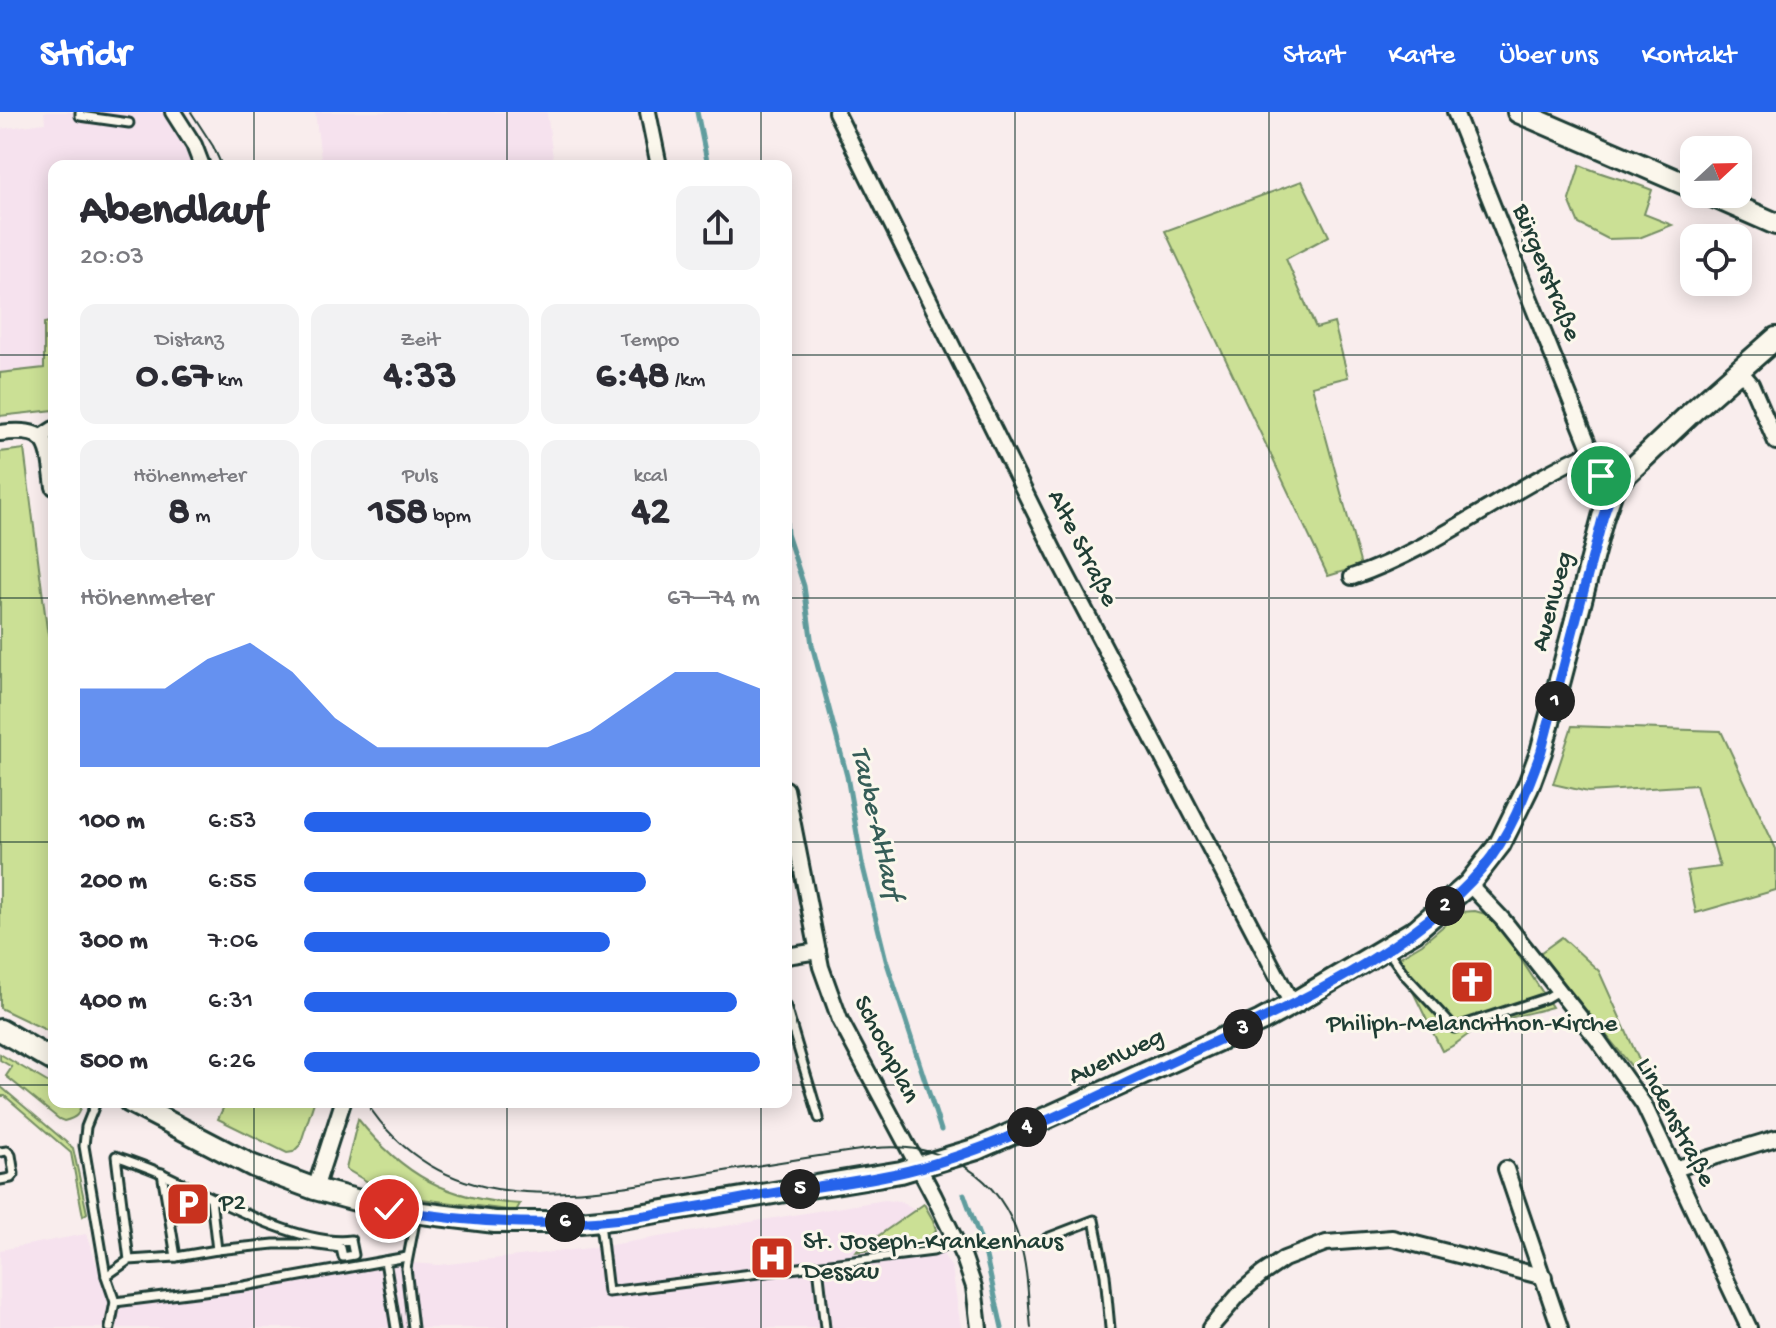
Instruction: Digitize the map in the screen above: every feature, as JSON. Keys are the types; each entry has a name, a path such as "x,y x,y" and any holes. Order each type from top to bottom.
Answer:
{"main road":[{"path":"1518,112 1680,182"},
{"path":"1740,208 1776,224"},
{"name":"Auenweg","path":"141,1108 242,1161 315,1189 417,1214 507,1223 600,1220 919,1168 996,1141 1261,1021 1416,930 1469,884 1500,844 1537,764 1612,491 1634,466 1776,338"},
{"path":"0,1030 48,1058"}],"street":[{"path":"173,112 200,160"},
{"path":"648,112 658,160"},
{"name":"Alte Straße","path":"836,112 1055,553 1292,1004"},
{"name":"Bürgerstraße","path":"1455,112 1591,452 1601,476 1612,491"},
{"path":"1739,370 1751,384 1776,442"},
{"path":"0,433 33,432 48,452"},
{"path":"40,438 48,433"},
{"path":"1352,577 1406,554 1562,465 1591,452"},
{"name":"Schochplan","path":"792,819 829,992 840,1020 956,1241 974,1287 979,1328"},
{"name":"Lindenstraße","path":"1469,884 1503,920 1626,1077 1644,1105 1749,1328"},
{"path":"792,955 818,951"},
{"path":"315,1189 341,1108"},
{"path":"1674,1169 1776,1138"},
{"path":"1506,1169 1560,1328"},
{"path":"1210,1328 1242,1291 1262,1274 1284,1259 1326,1243 1392,1238 1544,1277"}],"lane":[{"path":"80,112 80,116 129,123"},
{"path":"1386,949 1405,975 1454,1028 1546,998 1558,991"},
{"path":"792,1027 819,1118"},
{"path":"94,1108 86,1127 84,1146 106,1276 115,1302 110,1328"},
{"path":"0,1152 7,1151 11,1155 14,1174 11,1178 0,1180"},
{"path":"106,1276 129,1260 274,1244 341,1248 343,1257 354,1255 351,1240 339,1241 281,1227 211,1199 162,1173 116,1156 129,1260"},
{"path":"162,1173 176,1257"},
{"path":"211,1199 217,1250"},
{"path":"417,1214 407,1257 406,1277 413,1328 420,1328"},
{"path":"600,1220 608,1292 933,1251 956,1241"},
{"path":"1047,1238 1094,1220 1105,1275 1110,1328"},
{"path":"115,1302 244,1286 407,1257"},
{"path":"385,1261 396,1328"},
{"path":"818,1266 825,1328"}],"shaded area":[{"path":"44,112 173,112 199,160 48,160 48,322 44,323 44,368 0,373 0,129 45,123"},
{"path":"315,112 547,112 553,160 321,160"},
{"path":"885,1200 901,1202 916,1211 952,1268 961,1328 0,1328 0,1250 86,1234 110,1302 385,1261 439,1265 598,1247"}],"green space":[{"path":"1580,165 1652,190 1644,214 1672,225 1639,238 1608,239 1579,224 1569,200"},
{"path":"1302,181 1329,236 1286,259 1316,328 1334,323 1348,377 1312,386 1361,566 1328,576 1165,231"},
{"path":"48,322 48,411 0,416 0,373 44,368 44,323"},
{"path":"24,449 48,633 48,1031 0,1008 0,452"},
{"path":"1572,726 1721,731 1776,849 1776,890 1696,913 1687,871 1720,867 1696,785 1588,792 1553,784"},
{"path":"1475,911 1489,915 1500,927 1552,1007 1484,1026 1442,1051 1397,959 1422,944 1460,912"},
{"path":"1562,937 1599,971 1648,1080 1644,1082 1540,953"},
{"path":"0,1054 48,1082 48,1108 80,1108 77,1115 64,1121 59,1119 6,1076 12,1067 0,1060"},
{"path":"0,1086 73,1148 87,1213 83,1216 71,1153 5,1096 0,1096"},
{"path":"223,1108 312,1108 300,1145 287,1153 218,1119"},
{"path":"358,1119 392,1155 429,1181 471,1197 520,1204 516,1211 390,1195 346,1169"},
{"path":"924,1204 936,1230 931,1238 921,1244 855,1252"}],"waterway":[{"name":"Taube-Altlauf","path":"697,112 707,160"},
{"name":"Taube-Altlauf","path":"792,549 804,586 812,645 847,776 862,863 886,960 941,1130"},
{"name":"Taube-Altlauf","path":"964,1194 985,1252 1002,1328"}],"tram line":[{"path":"191,112 219,160"},
{"path":"371,1108 397,1140 432,1166 470,1183 511,1191 554,1193 598,1190 875,1148 924,1151 946,1157 984,1181 1011,1219 1025,1263 1031,1328"}],"place":[{"name":"Philiph-Melanchthon-Kirche","path":"1472,982"},
{"name":"P2","path":"188,1204"},
{"name":"St. Joseph-Krankenhaus Dessau","path":"772,1258"}],"route":[{"path":"389,1209 495,1222 580,1222 741,1199 919,1168 996,1141 1261,1021 1345,974 1440,912 1484,867 1514,818 1541,752 1612,491 1601,476"}]}
